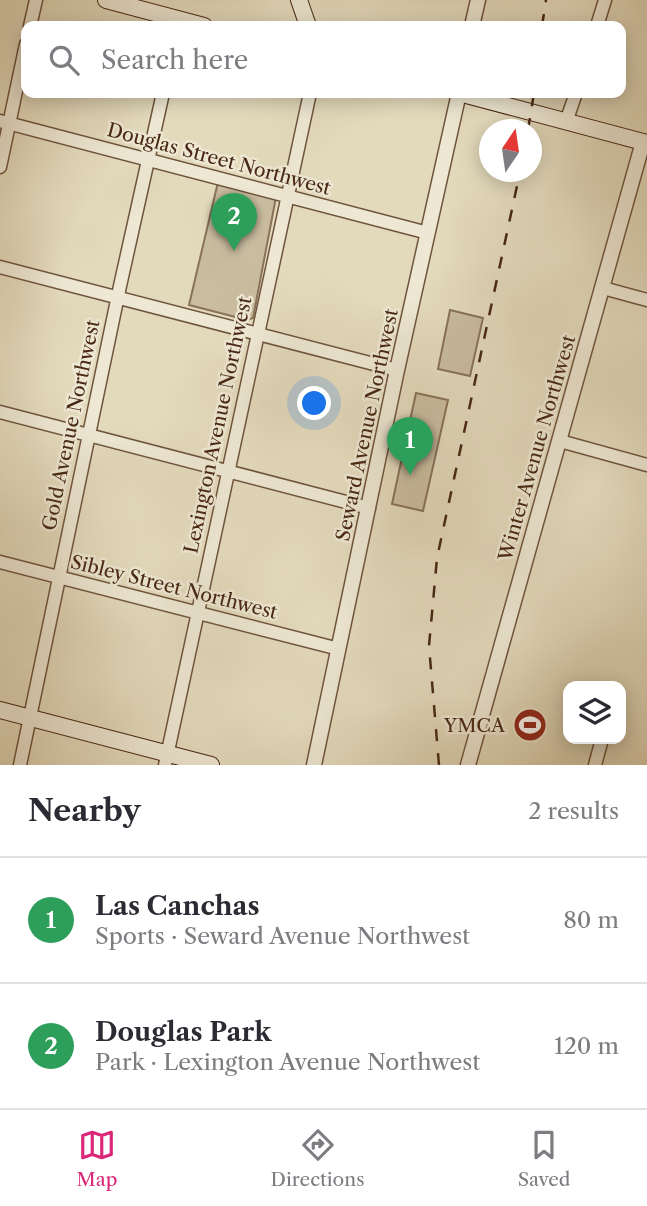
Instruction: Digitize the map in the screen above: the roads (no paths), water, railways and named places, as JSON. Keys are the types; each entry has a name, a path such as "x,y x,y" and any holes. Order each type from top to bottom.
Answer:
{"main road":[{"path":"106,0 128,3 173,21"},
{"path":"299,0 306,21"},
{"path":"478,98 645,143"},
{"path":"0,710 166,760 211,765"}],"street":[{"path":"31,21 36,0"},
{"path":"473,21 478,0"},
{"path":"599,21 605,0"},
{"path":"0,167 5,122 21,63"},
{"name":"Gold Avenue Northwest","path":"20,765 117,298 162,98"},
{"name":"Lexington Avenue Northwest","path":"166,760 309,98"},
{"name":"Seward Avenue Northwest","path":"314,765 397,370 458,98"},
{"path":"566,121 574,98"},
{"name":"Douglas Street Northwest","path":"5,122 428,233"},
{"name":"Winter Avenue Northwest","path":"468,765 645,143"},
{"path":"0,267 397,370"},
{"path":"603,288 647,300"},
{"path":"0,412 369,508"},
{"path":"560,441 647,465"},
{"name":"Sibley Street Northwest","path":"0,562 339,649"},
{"path":"595,765 601,744"}],"railway":[{"path":"543,21 546,0"},
{"path":"530,119 533,98"},
{"path":"439,765 429,646 437,558 518,182"}],"place":[{"name":"Douglas Park","path":"234,251"},
{"name":"Las Canchas","path":"410,475"},
{"name":"YMCA","path":"530,725"}]}
